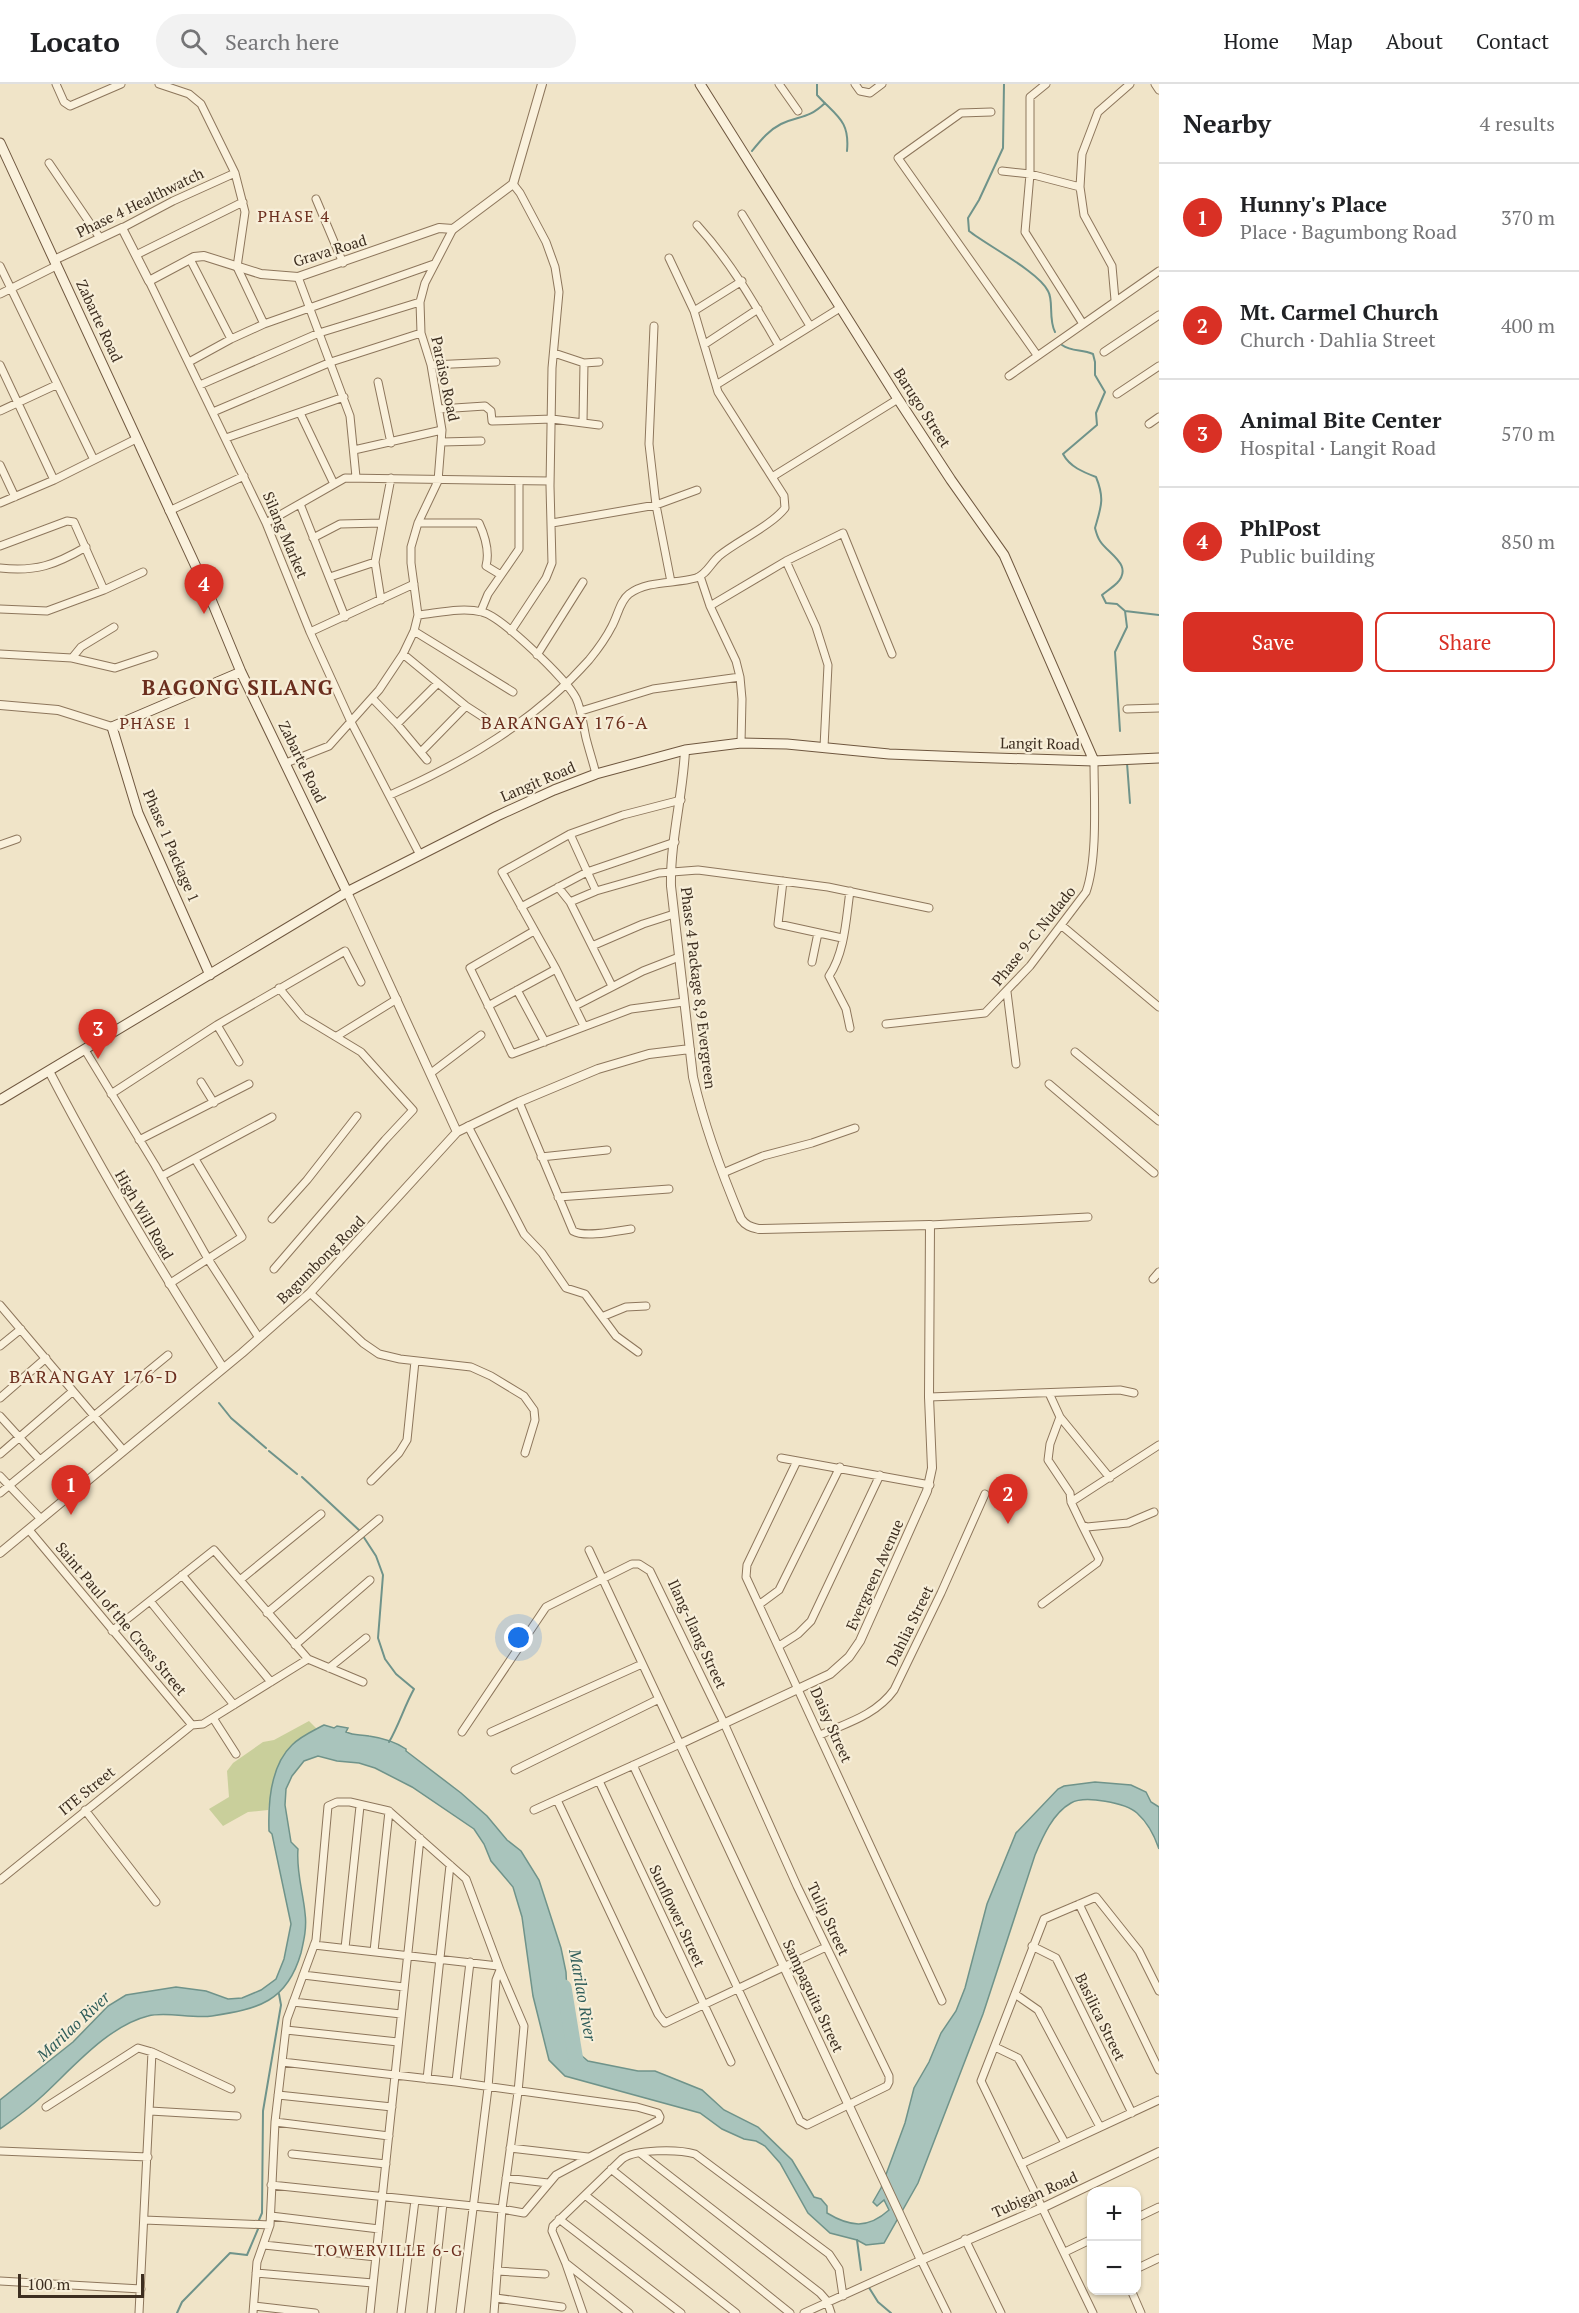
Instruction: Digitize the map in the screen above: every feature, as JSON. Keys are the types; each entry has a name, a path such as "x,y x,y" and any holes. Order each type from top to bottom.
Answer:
{"main road":[{"name":"Barugo Street","path":"700,84 898,399 1004,555 1094,761"},
{"name":"Zabarte Road","path":"0,143 210,597 242,672 346,892"},
{"path":"112,727 242,672"},
{"name":"Phase 1 Package 1","path":"112,727 138,813 210,975"},
{"name":"Langit Road","path":"0,1100 346,892 532,799 596,774 685,750 741,743 824,747 889,754 1094,761 1159,758"}],"street":[{"path":"56,84 64,102 70,106 77,105 121,84"},
{"path":"159,84 195,98 201,104 234,171 245,216 237,267 264,324"},
{"path":"511,631 550,571 552,563 550,481 554,353 559,292 555,267 535,221 513,184 543,84"},
{"path":"779,84 798,111"},
{"path":"855,84 860,91 870,93 882,84"},
{"path":"1046,84 1030,97 1030,174 1025,232 1083,324"},
{"path":"1115,300 1112,266 1084,215 1080,187 1082,154 1098,112 1130,84"},
{"path":"1155,84 1159,90"},
{"path":"991,112 961,113 898,158 1037,355"},
{"path":"49,163 100,238"},
{"name":"Phase 4 Healthwatch","path":"55,263 234,171"},
{"path":"1002,171 1030,174 1080,187"},
{"name":"Paraiso Road","path":"286,763 329,746 372,698 403,654 414,631 418,615 410,556 418,522 438,481 442,442 431,365 421,333 420,302 425,283 453,229 513,184"},
{"path":"316,199 343,263"},
{"path":"136,255 243,202"},
{"path":"742,214 810,326"},
{"path":"697,225 720,250 742,281 779,346"},
{"name":"Silang Market","path":"122,228 266,523 310,632 351,722 420,855"},
{"name":"Grava Road","path":"190,259 204,256 274,276 298,277 439,228 453,229"},
{"path":"390,795 427,779 494,741 532,716 591,658 607,636 627,596 641,588 700,576 721,554 784,509 786,500 718,392 693,311 669,258"},
{"path":"149,281 190,259 231,339"},
{"path":"0,294 55,263"},
{"path":"189,362 264,324 434,264"},
{"path":"0,266 94,460"},
{"path":"1009,376 1159,271"},
{"path":"298,277 350,416 356,477"},
{"path":"693,311 742,281"},
{"path":"200,386 319,333 420,302"},
{"path":"716,385 840,308"},
{"path":"705,344 758,309"},
{"path":"1104,351 1159,315"},
{"path":"654,326 649,444 656,505 671,582"},
{"path":"213,412 331,362 421,333"},
{"path":"554,353 584,363 599,362"},
{"path":"431,365 496,362"},
{"path":"583,422 584,363"},
{"path":"0,365 54,480"},
{"path":"1116,394 1159,366"},
{"path":"378,382 391,443"},
{"path":"0,411 56,385"},
{"path":"226,438 344,397"},
{"path":"772,477 898,399"},
{"path":"439,409 485,405 491,411 492,421 552,419 599,425"},
{"path":"300,413 334,484"},
{"path":"1149,424 1159,417"},
{"path":"354,450 442,430"},
{"path":"0,503 54,480 136,439"},
{"path":"442,442 481,441"},
{"path":"0,465 15,497"},
{"path":"169,511 244,476"},
{"path":"266,523 345,478 550,481"},
{"path":"381,600 375,561 390,478"},
{"path":"481,611 519,546 519,482"},
{"path":"552,523 656,505 697,490"},
{"path":"300,504 345,617"},
{"path":"0,546 71,521 76,525 104,590"},
{"path":"418,522 478,523 485,535 489,558 486,566 501,576"},
{"path":"313,538 340,524 382,523"},
{"path":"710,606 786,561 843,533 892,654"},
{"path":"0,568 21,570 45,567 86,547"},
{"path":"330,577 375,561"},
{"path":"786,561 816,627 828,665 824,747"},
{"path":"0,609 47,611 104,590 143,572"},
{"path":"700,576 740,677 741,743"},
{"path":"537,655 583,582"},
{"path":"310,632 414,584"},
{"path":"418,615 481,611 489,614 511,631 567,684 575,697 581,711 596,774"},
{"path":"72,658 81,646 114,627"},
{"path":"414,631 513,692"},
{"path":"0,654 72,658 115,668 154,655"},
{"path":"403,654 466,706 483,717"},
{"path":"581,711 653,689 740,677"},
{"path":"397,724 438,683"},
{"path":"372,698 427,760"},
{"path":"0,705 58,710 112,727"},
{"path":"421,752 466,706"},
{"path":"1126,709 1159,708"},
{"name":"Phase 4 Package 8,9 Evergreen","path":"685,750 671,871 684,1002 698,1100 723,1173 744,1222 759,1229 930,1225"},
{"name":"Phase 9-C Nudado","path":"886,1024 985,1014 1030,966 1086,892 1091,879 1094,761"},
{"path":"584,1026 556,969 502,872 570,834 624,815 681,800"},
{"path":"570,834 596,891"},
{"path":"0,845 17,839"},
{"path":"521,907 587,872 675,842"},
{"path":"570,902 596,891 671,871 698,870 850,891 929,908"},
{"path":"783,881 778,924 842,938"},
{"path":"558,887 570,902 612,986"},
{"path":"850,891 836,965 829,976 846,1009 850,1028"},
{"name":"Zabarte Road","path":"346,892 457,1132"},
{"path":"592,946 643,924 674,914"},
{"path":"1060,925 1159,1007"},
{"path":"534,931 470,968 512,1054 631,1009 684,1002"},
{"path":"812,962 818,933"},
{"path":"111,1094 218,1025 345,951 361,982"},
{"path":"575,1006 612,986 679,957"},
{"path":"488,1006 556,969"},
{"path":"274,1269 413,1110 361,1052 303,1017 279,988"},
{"path":"517,990 544,1042"},
{"path":"1008,992 1016,1064"},
{"path":"337,1036 397,999"},
{"path":"218,1025 239,1062"},
{"path":"431,1073 481,1035"},
{"name":"Bagumbong Road","path":"0,1554 310,1293 457,1132 519,1102 598,1069 649,1054 690,1049"},
{"path":"85,1050 162,1176 208,1259 259,1338"},
{"path":"1075,1052 1159,1121"},
{"name":"High Will Road","path":"49,1071 91,1151 169,1284 223,1368"},
{"path":"201,1082 214,1103"},
{"path":"139,1140 249,1084"},
{"path":"1049,1084 1154,1173"},
{"path":"519,1102 558,1197 576,1233 631,1229"},
{"path":"272,1219 307,1180 357,1116"},
{"path":"162,1176 272,1117"},
{"path":"468,1126 524,1234 542,1253 566,1288 585,1294 604,1316 616,1336 638,1352"},
{"path":"723,1173 763,1156 812,1143 855,1128"},
{"path":"541,1157 607,1150"},
{"path":"169,1284 242,1237 195,1159"},
{"path":"558,1197 669,1189"},
{"path":"930,1225 1088,1217"},
{"name":"Evergreen Avenue","path":"534,1810 800,1689 840,1666 860,1641 930,1485 932,1468 929,1397 930,1225"},
{"path":"1153,1279 1159,1272"},
{"path":"310,1293 370,1349 392,1358 471,1367 524,1396 534,1410 535,1420 525,1453"},
{"path":"0,1305 123,1450"},
{"path":"604,1316 626,1307 646,1306"},
{"path":"0,1346 21,1329"},
{"path":"0,1493 168,1355"},
{"path":"0,1398 46,1358"},
{"path":"371,1481 399,1453 407,1440 415,1360"},
{"path":"929,1397 1120,1390 1134,1392"},
{"path":"0,1454 73,1391"},
{"path":"1049,1393 1060,1418 1110,1478"},
{"path":"0,1416 40,1460"},
{"path":"1042,1604 1097,1563 1099,1559 1065,1485 1048,1460 1050,1444 1060,1418"},
{"path":"1071,1502 1159,1445"},
{"path":"781,1458 930,1485"},
{"name":"Daisy Street","path":"797,1461 747,1565 746,1577 800,1689 942,2001"},
{"path":"760,1604 779,1590 840,1467"},
{"path":"779,1646 798,1634 811,1621 880,1475"},
{"path":"0,1476 41,1519"},
{"name":"Dahlia Street","path":"819,1735 874,1711 890,1696 936,1604 985,1494"},
{"path":"1082,1525 1087,1527 1128,1523 1154,1512"},
{"path":"240,1580 321,1514"},
{"path":"267,1613 379,1519"},
{"name":"Saint Paul of the Cross Street","path":"29,1530 192,1725"},
{"path":"112,1631 214,1550 308,1659 363,1682"},
{"path":"589,1550 680,1744"},
{"name":"Ilang-Ilang Street","path":"462,1732 546,1607 632,1564 639,1564 650,1570 724,1723"},
{"path":"182,1575 272,1682"},
{"path":"295,1645 370,1580"},
{"path":"150,1600 234,1706"},
{"path":"329,1668 366,1638"},
{"path":"192,1725 199,1726 308,1659"},
{"path":"491,1732 642,1664"},
{"path":"515,1770 659,1699"},
{"path":"213,1718 236,1754"},
{"name":"Tulip Street","path":"724,1723 826,1947 890,2079 887,2086 848,2105"},
{"name":"ITE Street","path":"0,1880 192,1725"},
{"name":"Sampaguita Street","path":"680,1744 921,2260"},
{"path":"633,1765 800,2121 807,2125 848,2105"},
{"name":"Sunflower Street","path":"599,1780 731,2062"},
{"path":"557,1800 664,2023 826,1947"},
{"path":"315,2313 253,2310 257,2262 270,2225 275,2122 287,2019 314,1945 328,1806 337,1802 350,1802 389,1811 466,1879 499,1968 524,2026 518,2092 502,2209 494,2313"},
{"path":"345,1948 360,1806"},
{"path":"85,1810 156,1902"},
{"path":"374,1952 389,1811"},
{"path":"370,2313 420,1839"},
{"path":"427,2079 450,1865"},
{"path":"1093,2313 981,2081 1044,1919 1096,1897 1139,1951 1159,1991"},
{"path":"1079,1904 1159,2070"},
{"path":"314,1945 470,1962 499,1968"},
{"name":"Basilica Street","path":"1032,1946 1056,1958 1132,2113"},
{"path":"456,2082 470,1962"},
{"path":"460,2313 488,2088 496,1980 499,1968"},
{"path":"303,1975 404,1987"},
{"path":"1015,1994 1038,2010 1100,2127"},
{"path":"293,2002 401,2014"},
{"path":"286,2030 398,2042"},
{"path":"995,2047 1018,2058 1065,2143"},
{"path":"46,2107 138,2048 152,2052 231,2089"},
{"path":"139,2313 152,2052"},
{"path":"271,2185 443,2202 524,2213 556,2175 659,2120 660,2116 658,2113 637,2107 456,2082 282,2062"},
{"path":"278,2095 392,2107"},
{"path":"1021,2164 1159,2100"},
{"path":"150,2111 237,2116"},
{"path":"275,2122 389,2136"},
{"path":"510,2148 589,2157"},
{"path":"0,2151 148,2157"},
{"name":"Tubigan Road","path":"921,2260 964,2239 1042,2208 1159,2152"},
{"path":"640,2153 820,2293 827,2301 831,2313"},
{"path":"583,2313 552,2231 553,2226 610,2169 629,2154 640,2153 695,2154 829,2254 839,2269 843,2296"},
{"path":"292,2154 386,2164"},
{"path":"610,2169 790,2313"},
{"path":"506,2178 548,2183"},
{"path":"585,2195 736,2313"},
{"path":"401,2313 415,2200"},
{"path":"431,2313 443,2202"},
{"path":"1141,2216 1159,2207"},
{"path":"271,2216 379,2229"},
{"path":"559,2219 681,2313"},
{"path":"144,2220 270,2225"},
{"path":"964,2239 1001,2313"},
{"path":"1065,2252 1090,2241"},
{"path":"264,2245 376,2257"},
{"path":"1141,2267 1159,2258"},
{"path":"804,2313 921,2260 947,2313"},
{"path":"566,2264 629,2313"},
{"path":"497,2271 545,2274"},
{"path":"256,2272 374,2283"},
{"path":"0,2281 141,2289"},
{"path":"1083,2292 1087,2291"},
{"path":"1133,2295 1141,2313"},
{"path":"496,2298 562,2307"}],"green space":[{"path":"309,1721 317,1729 295,1744 281,1762 268,1810 248,1812 223,1826 209,1809 229,1797 227,1771 233,1763 263,1742 274,1740"}],"water":[{"path":"324,1725 348,1728 346,1732 384,1739 406,1749 487,1816 507,1840 521,1851 539,1880 561,1948 566,1972 569,2036 577,2052 588,2061 638,2071 655,2071 702,2090 724,2110 758,2127 792,2160 814,2197 821,2199 827,2206 827,2213 851,2223 866,2223 889,2210 884,2200 877,2206 873,2202 881,2188 905,2123 914,2088 929,2062 941,2033 956,2011 965,1988 987,1904 1016,1833 1058,1789 1064,1786 1095,1782 1131,1785 1146,1792 1151,1802 1159,1807 1159,1849 1141,1817 1132,1809 1115,1803 1095,1800 1077,1801 1065,1807 1054,1819 1035,1855 983,2014 918,2183 884,2243 866,2245 857,2240 830,2233 808,2213 780,2163 765,2146 756,2141 744,2139 722,2129 700,2113 565,2076 549,2060 533,1996 522,1917 513,1887 491,1861 474,1829 412,1787 375,1768 318,1756 304,1761 292,1776 286,1789 285,1805 291,1842 298,1849 306,1923 301,1953 288,1983 268,2000 243,2010 204,2017 155,2015 133,2021 104,2039 35,2102 0,2129 0,2100 73,2042 108,2006 126,1995 176,1987 206,1991 228,1999 242,1998 261,1990 276,1979 284,1959 291,1924 272,1834 269,1831 272,1785 279,1763 292,1745 303,1736"}],"waterway":[{"path":"817,84 817,95 844,125 847,151"},
{"path":"1004,84 1003,148 968,218 969,231 1024,268 1043,284 1050,295 1055,332"},
{"path":"752,151 777,126 808,115 825,103"},
{"path":"1062,345 1093,354 1095,375 1105,392 1096,413 1097,425 1063,454 1073,466 1096,477 1101,497 1095,530 1100,541 1118,560 1123,571 1117,583 1102,595 1106,603 1117,604 1125,611 1159,615"},
{"path":"1120,731 1115,652 1127,627 1125,611"},
{"path":"1127,763 1130,803"},
{"path":"219,1403 231,1418 266,1448"},
{"path":"269,1451 297,1474"},
{"path":"302,1477 360,1531"},
{"path":"363,1536 376,1556 383,1575 378,1638 385,1659 396,1674 414,1689 389,1742"},
{"name":"Marilao River","path":"564,1987 578,2063"},
{"path":"259,2220 262,2213 263,2111 281,2005 279,1994"},
{"path":"177,2313 182,2302 230,2253 247,2255 258,2229"},
{"path":"857,2240 861,2270"},
{"path":"868,2286 878,2302 891,2313"}],"place":[{"name":"PhlPost","path":"204,614"},
{"name":"Animal Bite Center","path":"98,1059"},
{"name":"Hunny's Place","path":"71,1515"},
{"name":"Mt. Carmel Church","path":"1008,1524"}],"district":[{"name":"PHASE 4","path":"294,216"},
{"name":"BAGONG SILANG","path":"238,688"},
{"name":"PHASE 1","path":"156,723"},
{"name":"BARANGAY 176-A","path":"565,723"},
{"name":"BARANGAY 176-D","path":"94,1377"},
{"name":"TOWERVILLE 6-G","path":"389,2250"}]}
